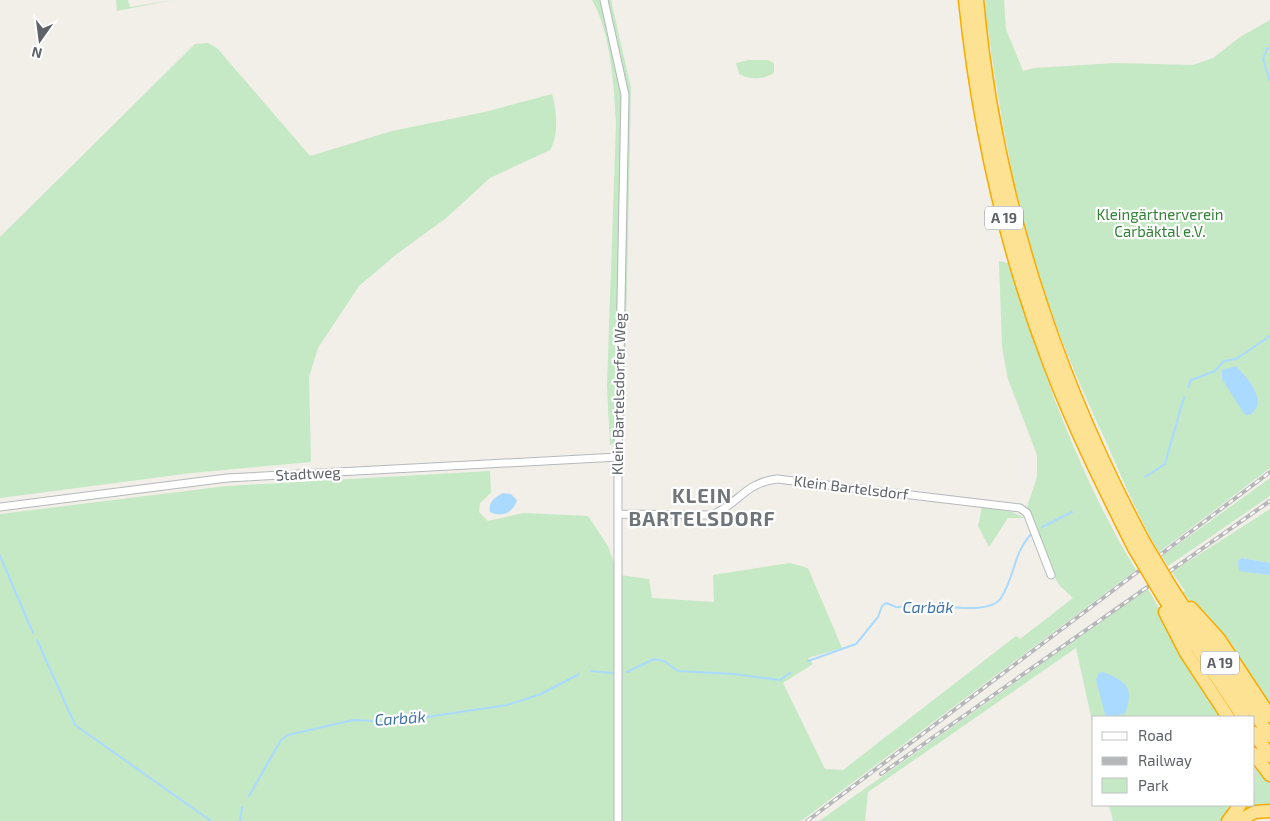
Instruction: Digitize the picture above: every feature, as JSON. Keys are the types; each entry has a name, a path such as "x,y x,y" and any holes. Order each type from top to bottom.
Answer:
{"highway":[{"name":"A 19","path":"965,0 984,131 994,182 1018,270 1041,342 1066,405 1139,545 1242,716"},
{"name":"A 19","path":"977,0 994,121 1009,192 1028,265 1049,329 1082,414 1139,545"},
{"name":"A 19","path":"1167,592 1270,736"},
{"path":"1227,716 1186,653 1163,607 1167,592 1218,639 1270,716"},
{"path":"1255,734 1270,756"},
{"path":"1255,755 1270,775"},
{"path":"1228,821 1239,806"},
{"path":"1238,821 1255,812 1270,810"}],"street":[{"name":"Klein Bartelsdorfer Weg","path":"604,0 624,95 618,457 618,821"},
{"name":"Stadtweg","path":"0,507 227,478 618,457"},
{"name":"Klein Bartelsdorf","path":"618,514 712,514 723,510 755,484 778,479 1020,508 1028,513 1051,575"}],"green space":[{"path":"116,0 128,0 130,7 173,0 117,11"},
{"path":"592,0 611,0 631,88 624,432 615,432 615,443 610,445 607,386 616,124 613,77 607,44"},
{"name":"Kleingärtnerverein Carbäktal e.V.","path":"984,0 1004,0 1006,29 1023,71 1034,68 1116,63 1193,65 1213,58 1240,37 1270,20 1270,468 1159,552 1132,500 1081,387 1064,347 1042,285 1031,250 1014,180 994,72"},
{"path":"208,43 217,48 310,156 392,131 485,112 552,94 556,115 555,137 550,150 490,178 445,219 398,253 359,286 318,348 309,377 311,462 192,473 0,498 0,237 195,44"},
{"path":"749,60 768,60 774,63 774,73 756,78 739,74 736,63"},
{"path":"999,261 1008,263 1048,381 1079,460 1116,535 1136,570 801,821 621,821 620,575 649,579 652,598 714,602 713,575 790,563 808,568 842,648 808,658 813,664 783,683 825,769 843,770 1016,636 1020,639 1073,598 1060,586 1052,573 1026,510 1037,477 1037,455 1008,379 1002,347"},
{"path":"490,471 491,493 480,503 479,512 488,521 523,513 588,516 608,546 616,569 616,821 0,821 0,514 227,486"},
{"path":"1270,478 1270,496 1168,566 1162,556"},
{"path":"982,507 1012,512 1025,518 1008,518 989,547 978,526"},
{"path":"1270,509 1270,563 1242,558 1261,574 1270,575 1270,707 1224,643 1183,592 1185,591 1172,572"},
{"path":"1148,589 1222,716 1092,716 1092,721 1076,648 868,792 865,821 819,821"},
{"path":"1255,765 1270,777 1270,809 1241,816 1243,806 1255,806"},
{"path":"1109,806 1236,806 1225,821 1113,821"}],"water":[{"path":"1236,366 1251,383 1257,397 1258,404 1250,415 1245,415 1222,379 1222,370"},
{"path":"503,493 511,494 517,500 513,508 503,514 490,512 492,501"},
{"path":"1242,558 1270,563 1270,575 1239,571 1238,561"},
{"path":"1103,672 1118,679 1127,687 1129,698 1125,714 1106,716 1096,680 1099,673"}],"waterway":[{"name":"Carbäk","path":"1270,48 1267,49 1263,59 1270,81"},
{"name":"Carbäk","path":"1188,387 1191,380 1215,371 1224,361 1236,359 1270,336"},
{"name":"Carbäk","path":"1145,477 1165,464 1184,397"},
{"name":"Carbäk","path":"1042,527 1072,512"},
{"name":"Carbäk","path":"808,661 856,644 878,617 882,606 886,603 896,607 921,605 960,608 985,607 995,604 1006,590 1020,550 1030,535"},
{"path":"0,556 33,633"},
{"path":"37,640 75,725 211,821"},
{"name":"Carbäk","path":"627,672 654,659 664,661 678,671 734,674 780,680 790,673"},
{"name":"Carbäk","path":"591,671 612,673"},
{"name":"Carbäk","path":"249,796 281,740 288,735 353,720 389,722 404,718 427,717 507,705 541,694 579,674"},
{"name":"Carbäk","path":"240,821 242,807"}],"railway":[{"path":"807,821 1270,472"},
{"path":"881,774 1270,501"}],"district":[{"name":"KLEIN BARTELSDORF","path":"702,508"}]}
